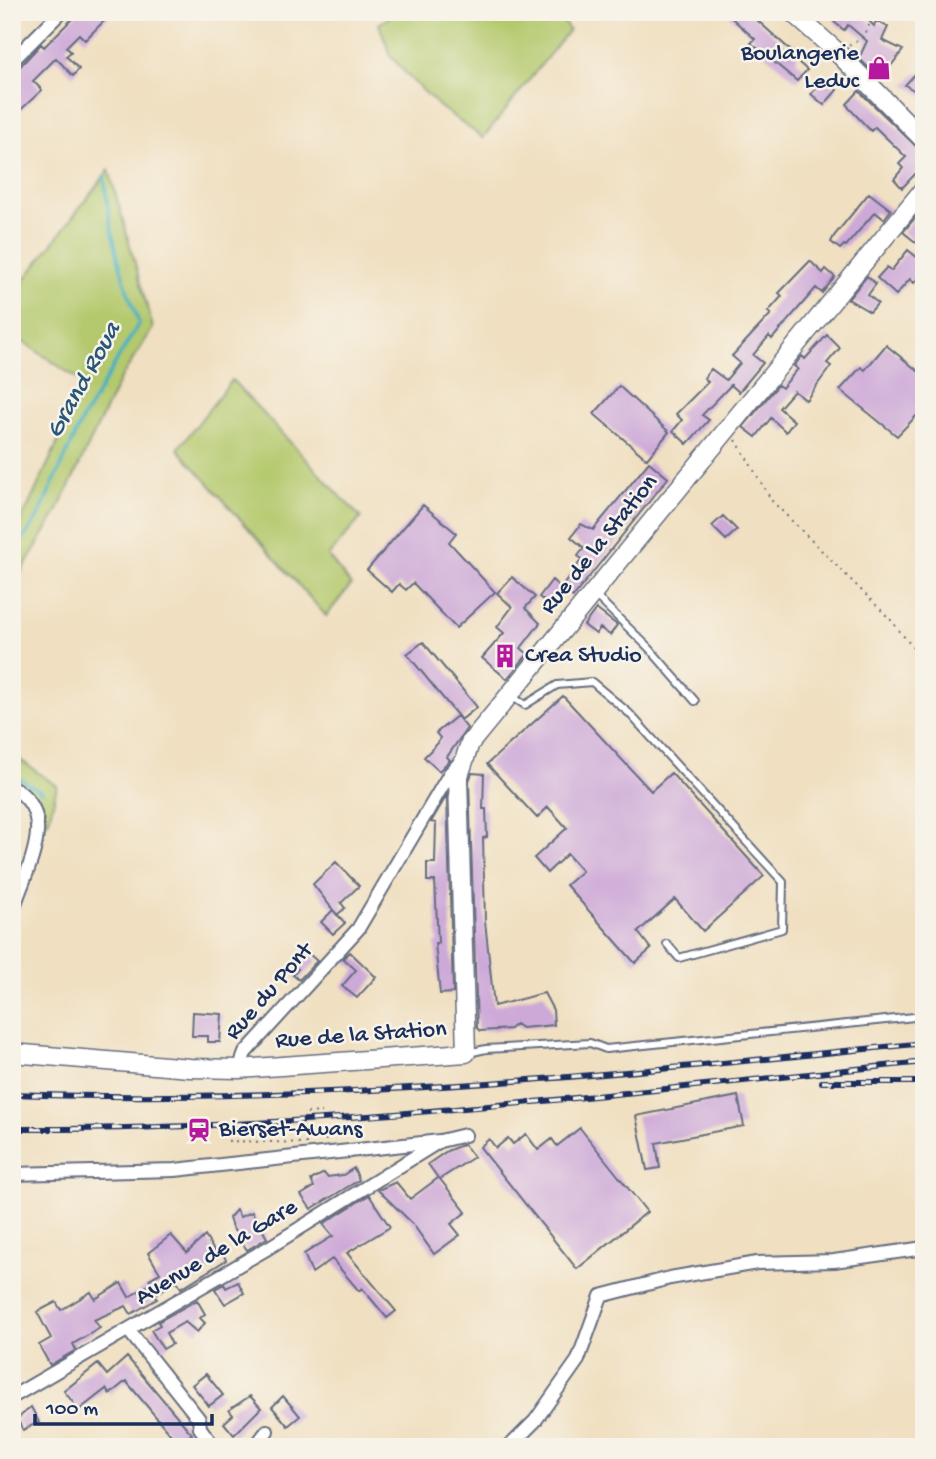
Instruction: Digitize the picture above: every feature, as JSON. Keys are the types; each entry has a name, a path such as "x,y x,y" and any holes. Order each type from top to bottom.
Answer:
{"street":[{"path":"12,61 61,12"},
{"path":"792,12 836,51 924,140"},
{"name":"Rue de la Station","path":"239,1069 466,1053 458,779 470,743 924,188"},
{"name":"Rue du Pont","path":"12,1053 190,1069 239,1069 245,1053 358,929 450,773 463,758"},
{"path":"12,787 32,802 40,834 12,913"},
{"path":"12,1174 175,1170 440,1141 465,1135"},
{"name":"Avenue de la Gare","path":"12,1397 129,1331 440,1141"},
{"path":"509,1447 535,1421 578,1360 601,1296 670,1278 757,1263 834,1261 924,1248"},
{"path":"129,1331 199,1419 200,1428 214,1447"},
{"path":"255,1447 267,1431"}],"lane":[{"path":"593,593 649,648 695,701"},
{"path":"510,694 525,705 557,685 593,682 629,713 783,882 782,929 679,958 667,944"},
{"path":"466,1053 486,1049 590,1044 606,1049 924,1016"}],"path":[{"path":"836,51 861,39 877,12"},
{"path":"729,427 772,501 891,620 924,662"},
{"path":"307,1113 322,1112"},
{"path":"324,1132 325,1137"},
{"path":"228,1141 318,1144"}],"green space":[{"path":"397,12 557,12 569,30 483,138 440,107 390,55 379,24"},
{"path":"109,170 153,328 119,381 57,512 12,587 12,534 27,509 85,384 12,334 12,296"},
{"path":"232,380 361,518 328,556 351,585 326,616 178,449"},
{"path":"12,754 57,786 46,823 40,798 12,783"}],"building":[{"path":"79,12 113,12 85,40 79,34 66,47 71,52 66,56 79,69 73,76 56,58 33,81 42,90 12,118 12,75 41,44 44,47"},
{"path":"725,12 748,12 798,57 796,60 807,70 797,81 751,43 755,39"},
{"path":"843,12 860,12 874,26 876,21 888,27 882,40 903,50 880,80 859,58 867,41 848,25 844,30 834,22"},
{"path":"917,72 924,76 924,96 905,85"},
{"path":"825,79 837,90 824,105 811,94"},
{"path":"859,91 924,154 924,177 918,171 902,188 894,179 903,168 899,164 906,157 875,127 871,131 849,108 847,104"},
{"path":"869,193 891,210 884,219 875,212 846,246 840,249 831,242 834,236"},
{"path":"924,207 924,249 903,232"},
{"path":"908,250 924,263 924,271 914,283 910,279 896,295 877,278 887,267 891,271"},
{"path":"810,261 823,273 826,269 835,277 822,293 816,288 772,339 769,336 753,355 763,363 739,392 731,385 702,415 709,420 687,444 673,431 682,420 676,414 708,382 704,378 711,369 726,380 740,363 732,356 771,314 768,312 782,296 779,293"},
{"path":"867,276 876,284 868,295 878,303 870,312 848,299"},
{"path":"827,335 840,348 827,363 831,366 806,400 794,391 779,408 794,421 786,432 771,418 756,437 743,427 778,385 782,388 798,369 794,366 802,356 805,359"},
{"path":"886,345 924,376 924,408 897,436 840,390 861,367 865,370"},
{"path":"619,386 669,432 647,459 594,414"},
{"path":"649,462 668,478 573,597 565,591 552,607 539,597 552,580 561,588 582,559 578,556 584,548 571,537 581,524 593,530"},
{"path":"423,505 456,533 449,542 495,592 456,628 413,583 406,590 399,584 392,592 367,570"},
{"path":"723,516 737,530 726,540 712,526"},
{"path":"512,577 535,597 525,608 540,623 521,648 528,654 507,679 482,658 504,633 497,627 512,607 497,593"},
{"path":"596,609 617,625 610,635 600,628 596,634 584,625"},
{"path":"423,642 477,707 461,720 407,654"},
{"path":"563,696 651,791 671,773 764,876 703,931 675,899 638,932 651,949 635,963 566,885 582,871 567,854 547,873 534,858 567,828 548,807 537,818 487,764"},
{"path":"457,716 467,728 447,757 450,760 439,771 424,757 438,743 440,738 436,733"},
{"path":"472,773 484,774 483,809 486,809 487,837 483,838 485,921 494,1006 544,993 553,1010 554,1025 522,1028 516,1024 510,1029 480,1031 477,1028 469,781"},
{"path":"447,795 453,993 440,994 435,943 438,943 435,881 427,881 427,863 435,863 436,823 431,822"},
{"path":"336,862 359,886 341,903 345,908 337,915 313,884"},
{"path":"333,910 345,923 333,934 321,922"},
{"path":"350,952 376,977 357,998 342,986 356,970 343,958"},
{"path":"308,953 317,961 299,980 293,975 298,969 294,966"},
{"path":"193,1012 222,1014 220,1042 208,1042 208,1036 192,1036"},
{"path":"738,1096 744,1126 656,1143 660,1168 647,1170 636,1116"},
{"path":"580,1128 647,1212 577,1269 480,1147 489,1139 496,1148 508,1138 513,1144 526,1134 538,1150 552,1139 557,1146"},
{"path":"464,1144 474,1157 440,1179 466,1212 451,1224 460,1235 434,1254 412,1223 378,1190 396,1182 410,1199 438,1178 428,1164 447,1151"},
{"path":"354,1168 359,1180 311,1209 301,1195 314,1187 311,1180 324,1173 327,1177 343,1175"},
{"path":"369,1195 390,1227 347,1253 396,1311 387,1318 362,1288 359,1291 332,1259 312,1273 304,1254 333,1236 323,1224"},
{"path":"236,1210 240,1217 252,1212 267,1238 247,1250 229,1218"},
{"path":"171,1235 187,1253 205,1236 216,1254 222,1251 226,1260 181,1288 177,1281 154,1295 157,1299 131,1314 126,1306 94,1320 100,1328 73,1344 76,1350 50,1365 39,1345 51,1338 37,1312 56,1302 61,1310 91,1292 95,1299 121,1283 129,1297 152,1283 149,1279 160,1273 148,1253"},
{"path":"238,1282 244,1293 225,1304 215,1289 224,1284 226,1288"},
{"path":"197,1300 205,1314 200,1318 205,1323 197,1332 185,1322 166,1333 172,1344 163,1349 151,1330 160,1325 158,1322"},
{"path":"127,1357 192,1434 188,1437 197,1447 181,1447 126,1381 110,1394 106,1389 79,1410 64,1391 98,1364 107,1375"},
{"path":"206,1374 223,1395 209,1406 192,1385"},
{"path":"250,1396 261,1408 234,1435 224,1423 233,1415 229,1410"},
{"path":"283,1396 300,1416 288,1426 272,1407"},
{"path":"31,1407 39,1422 23,1430 17,1419"}],"waterway":[{"name":"Grand Roua","path":"12,555 37,519 82,420 139,323 116,251 104,176"},
{"name":"Grand Roua","path":"12,774 42,792"}],"railway":[{"path":"12,1094 127,1096 355,1091 583,1076 924,1043"},
{"path":"12,1129 241,1124 355,1117 924,1062"},
{"path":"822,1082 924,1082"}],"place":[{"name":"Boulangerie Leduc","path":"879,68"},
{"name":"Crea Studio","path":"505,656"},
{"name":"Bierset-Awans","path":"199,1130"}]}
